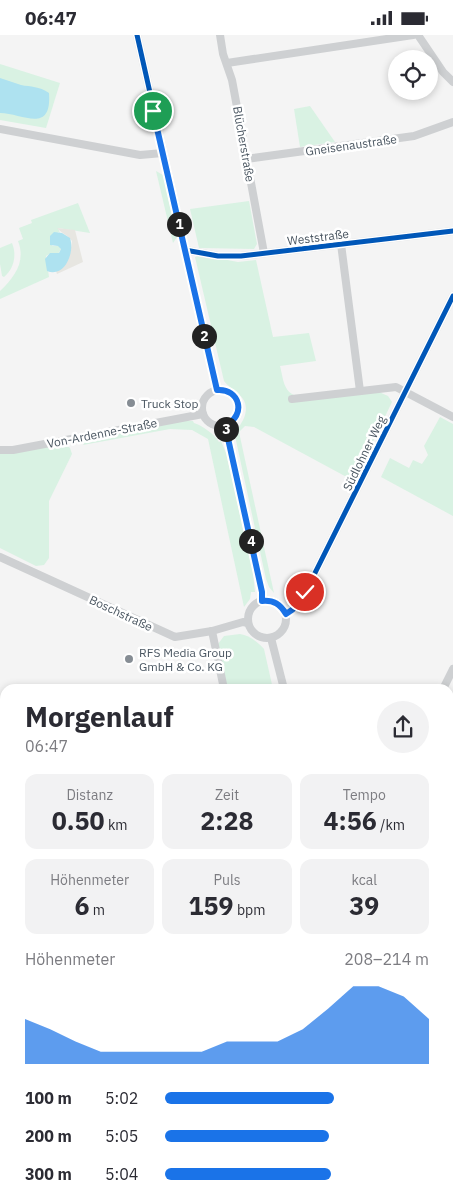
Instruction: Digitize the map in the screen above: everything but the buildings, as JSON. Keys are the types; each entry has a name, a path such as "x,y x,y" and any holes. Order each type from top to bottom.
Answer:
{"street":[{"path":"137,35 217,390"},
{"name":"Blücherstraße","path":"220,35 232,80 264,253"},
{"path":"227,63 413,35"},
{"path":"418,35 443,72 453,82"},
{"name":"Gneisenaustraße","path":"246,159 414,136 453,122"},
{"path":"0,129 140,155 163,153"},
{"name":"Weststraße","path":"185,250 218,256 241,256 453,231"},
{"path":"341,244 360,391"},
{"name":"Südlohner Weg","path":"286,614 300,603 453,296"},
{"path":"292,399 396,387 453,417"},
{"path":"217,390 228,391 236,398 239,409 235,419 220,426 210,423 203,414 202,408 206,396 217,390"},
{"name":"Von-Ardenne-Straße","path":"0,450 13,450 203,414"},
{"path":"225,425 262,592 262,601"},
{"name":"Boschstraße","path":"0,557 175,637 212,631 243,622 248,623"},
{"path":"270,600 277,603 286,614 283,630 277,636 271,638 259,637 248,623 251,609 256,603 262,601 270,600"},
{"path":"212,631 223,684"},
{"path":"271,638 283,684"},
{"path":"446,684 453,669"}],"green space":[{"path":"0,64 60,83 46,128 0,120"},
{"path":"310,106 335,142 300,147 294,109"},
{"path":"156,171 163,175 177,237 173,243"},
{"path":"249,201 257,244 254,249 199,248 190,209"},
{"path":"78,203 90,233 58,228 60,233 58,232 52,246 59,246 61,249 58,254 51,253 46,256 49,277 0,299 0,291 10,280 20,262 21,255 18,241 23,239 19,228 32,223 31,220"},
{"path":"12,243 14,261 4,277 2,276 0,264 0,248"},
{"path":"201,255 238,262 256,260 273,337 309,333 316,361 280,366 284,383 290,393 294,395 379,392 388,396 392,402 354,481 254,427 245,426 239,432 274,593 266,579 235,436 244,418 246,405 244,400 224,381 195,257"},
{"path":"440,417 453,424 453,516 381,477 390,458 409,468 413,460 422,464 428,455 424,446"},
{"path":"183,421 193,421 208,431 219,442 221,441 226,453 253,573 255,592 251,592 250,599 244,607 208,439 192,430 170,429 83,445 87,439"},
{"path":"65,444 70,448 72,454 49,501 49,558 44,565 36,566 0,548 0,454"},
{"path":"240,634 247,636 264,649 272,684 224,684 218,644 224,636"}],"sand":[{"path":"57,228 75,230 83,262 57,274 56,271 68,259 72,241"}],"water":[{"path":"0,78 38,88 49,93 49,106 46,114 41,118 34,119 0,113"},
{"path":"54,232 62,233 70,238 71,250 64,267 59,271 53,272 47,271 45,259 50,253 59,253 61,249 58,246 50,245 50,236"}],"cycle path":[{"path":"137,35 217,390"},
{"path":"185,250 218,256 241,256 453,231"},
{"path":"285,614 300,603 453,296"}],"place":[{"name":"Truck Stop","path":"131,403"},
{"name":"RFS Media Group GmbH & Co. KG","path":"129,659"}],"route":[{"path":"153,111 217,390 228,391 236,398 238,403 239,409 235,419 225,425 262,592 262,601 270,600 277,603 286,614 300,603 305,592"}]}
